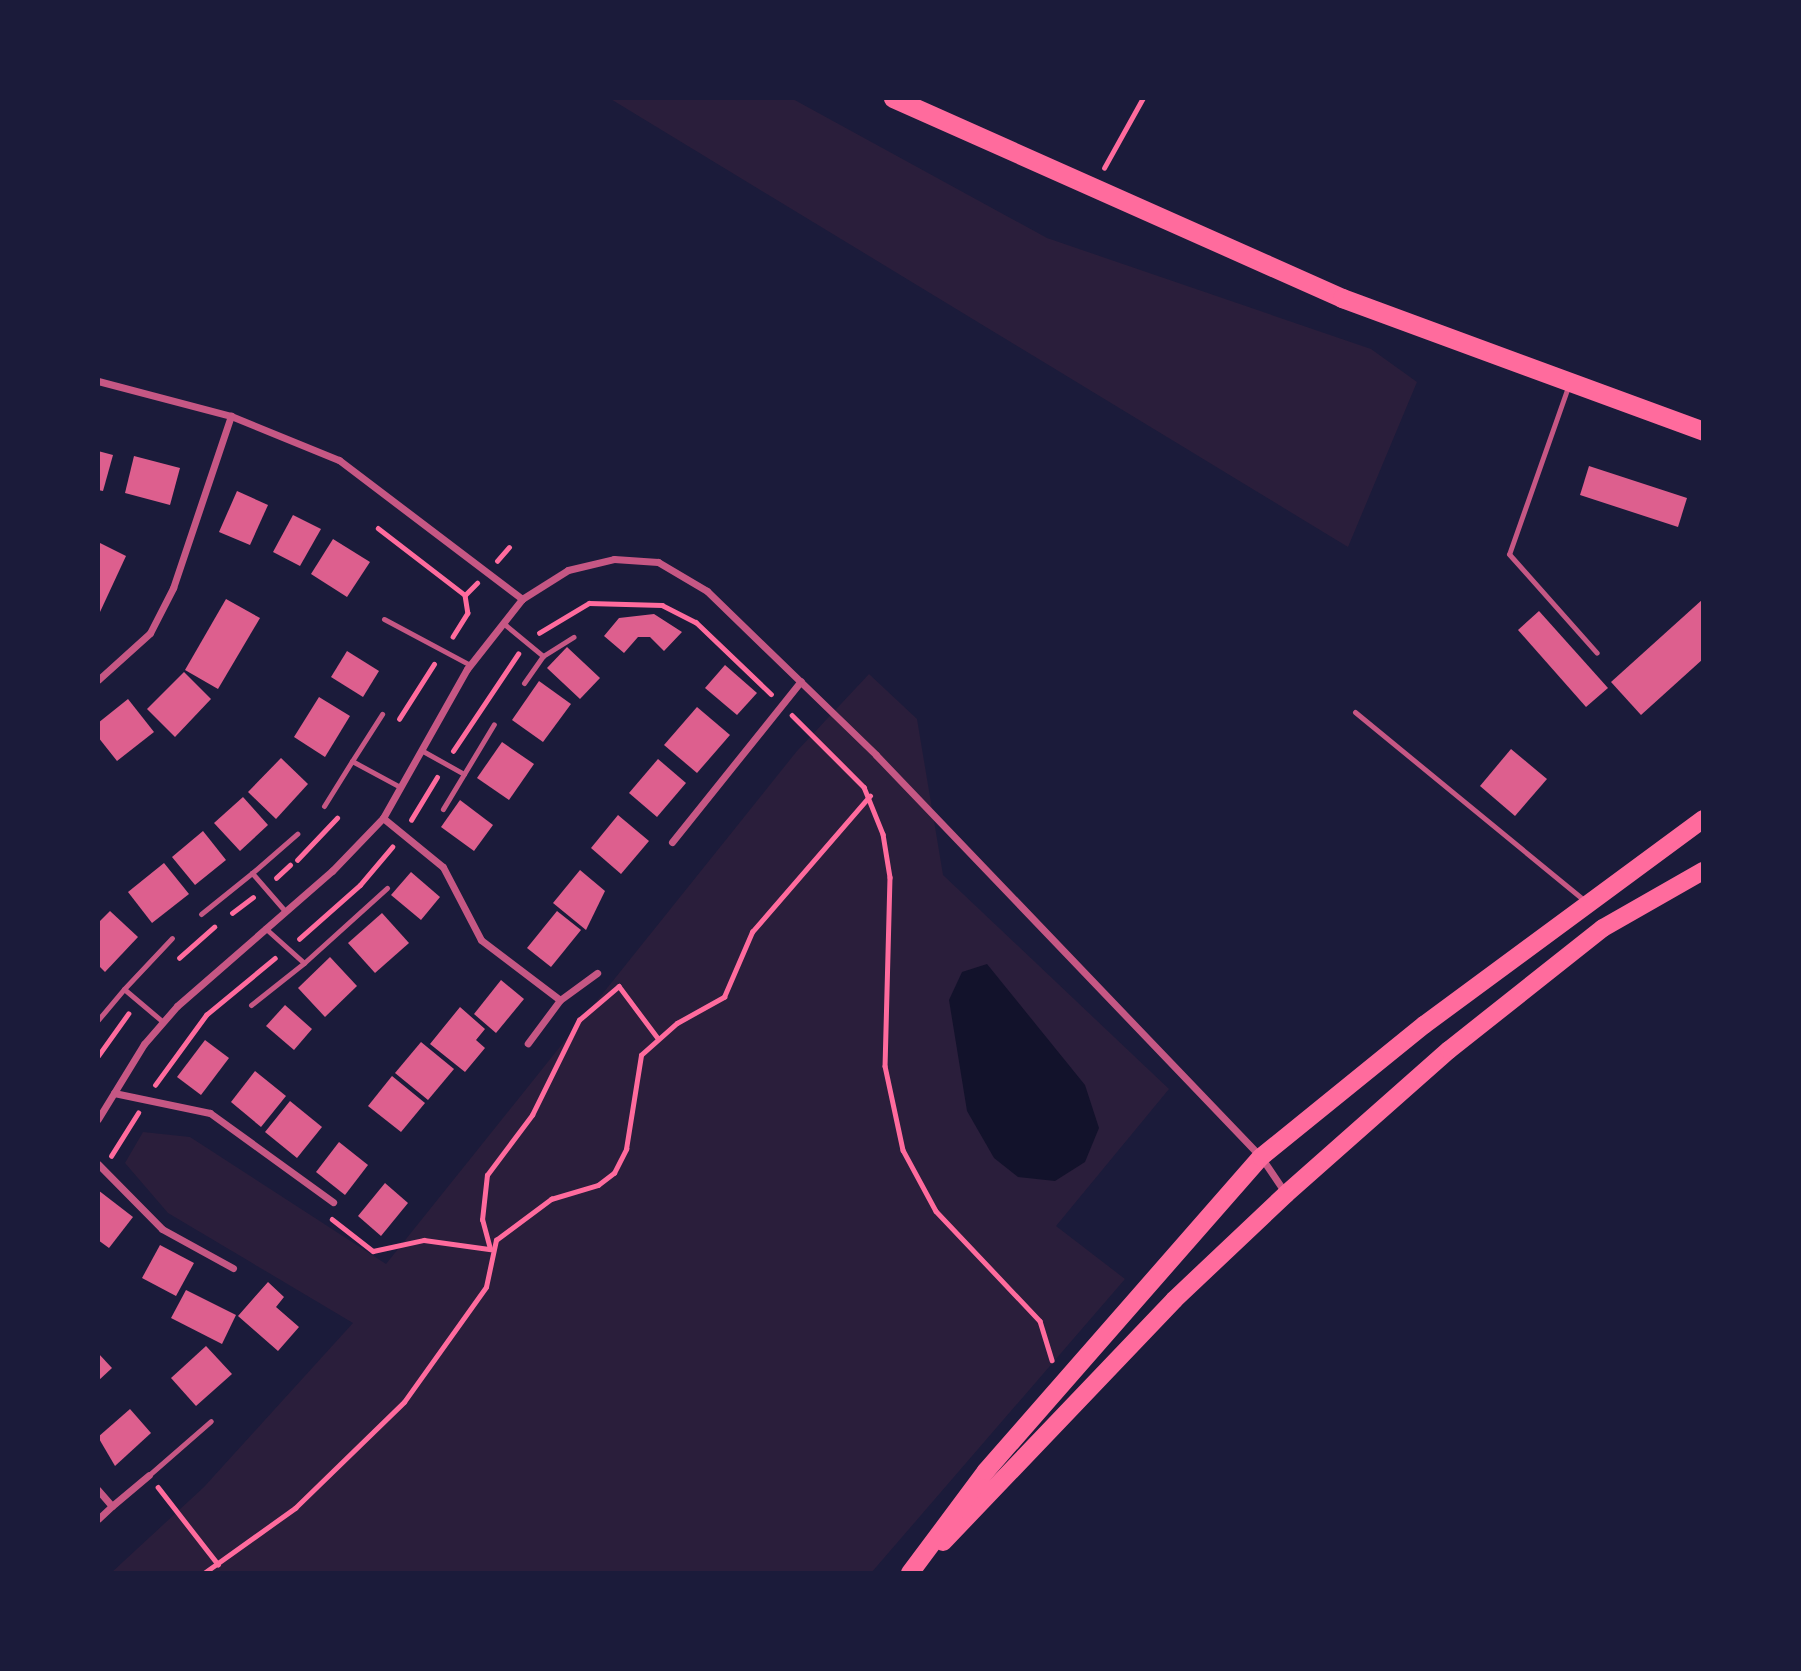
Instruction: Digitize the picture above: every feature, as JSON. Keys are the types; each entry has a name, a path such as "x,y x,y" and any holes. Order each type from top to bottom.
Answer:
{"highway":[{"path":"893,98 1092,190 1342,298 1703,431"}],"main road":[{"path":"910,1573 986,1471 1261,1157 1586,902 1703,818"},
{"path":"910,1573 998,1490 1174,1300 1286,1194 1449,1050 1603,928 1703,871"}],"street":[{"path":"98,381 230,416 339,460 522,598"},
{"path":"98,680 150,633 173,588 230,416"},
{"path":"98,1119 163,1022 383,818 470,665 522,598 568,570 614,559 659,562 707,590 801,681 1261,1157 1286,1194"},
{"path":"672,842 801,681"},
{"path":"383,818 443,867 481,940 561,1000"},
{"path":"528,1043 561,1000 597,973"},
{"path":"114,1093 210,1113 333,1202"},
{"path":"100,1166 162,1230 233,1268"},
{"path":"98,1519 149,1475"},
{"path":"98,1490 111,1506"}],"lane":[{"path":"1570,383 1509,554 1597,653"},
{"path":"384,619 470,665"},
{"path":"503,623 543,656"},
{"path":"524,683 543,656 575,637"},
{"path":"1355,712 1586,902"},
{"path":"324,806 382,714"},
{"path":"443,809 495,724"},
{"path":"421,750 464,774"},
{"path":"352,761 400,787"},
{"path":"201,914 297,834"},
{"path":"251,873 285,911"},
{"path":"251,1005 304,963 387,888"},
{"path":"265,928 304,963"},
{"path":"98,1020 173,938"},
{"path":"124,989 163,1022"},
{"path":"149,1475 212,1421"}],"path":[{"path":"1092,190 1143,98"},
{"path":"100,1166 206,1015 360,886 402,834 527,643 589,603 662,605 696,622 782,705 870,796 888,856 885,1066 903,1150 936,1211 1040,1321 1052,1360"},
{"path":"333,1202 325,1214 373,1251 424,1240 490,1249 551,1199 597,1185 614,1173 626,1149 636,1065 657,1037 724,997 752,932 870,796"},
{"path":"204,1573 305,1499 404,1402 486,1287 490,1249 482,1220 487,1175 532,1115 579,1020 619,986 657,1037"},
{"path":"149,1475 218,1564"}],"shaded area":[{"path":"609,98 791,98 1047,238 1371,349 1417,382 1348,547"},
{"path":"869,674 917,719 943,875 1169,1089 1056,1226 1125,1279 871,1573 111,1573 204,1487 353,1323 168,1213 125,1163 143,1132 190,1137 386,1264 797,751"},
{"path":"987,964 1085,1085 1099,1128 1085,1162 1055,1181 1018,1177 994,1158 967,1111 949,1000 962,972"}],"building":[{"path":"98,451 113,455 103,491 98,490"},
{"path":"134,456 180,468 170,505 125,493"},
{"path":"1589,466 1687,498 1678,527 1580,495"},
{"path":"237,491 268,505 250,545 219,532"},
{"path":"293,515 321,529 300,566 273,552"},
{"path":"333,539 370,562 347,597 311,574"},
{"path":"98,542 126,556 100,612 98,611"},
{"path":"226,599 260,618 218,689 185,670"},
{"path":"1703,599 1703,659 1641,715 1611,682"},
{"path":"1539,611 1608,688 1586,707 1518,630"},
{"path":"654,614 682,632 664,651 650,637 638,637 624,653 604,636 619,618"},
{"path":"567,647 600,678 580,699 547,668"},
{"path":"347,651 379,671 363,697 331,677"},
{"path":"725,665 757,693 737,715 705,688"},
{"path":"184,672 211,699 175,737 147,709"},
{"path":"539,681 571,704 543,742 512,720"},
{"path":"319,697 350,716 325,757 294,737"},
{"path":"128,699 154,732 117,761 98,737 98,723"},
{"path":"697,707 730,735 697,773 664,745"},
{"path":"502,742 534,764 509,800 477,778"},
{"path":"1511,749 1547,779 1515,816 1480,786"},
{"path":"281,758 308,784 276,819 248,792"},
{"path":"658,759 686,783 657,817 629,793"},
{"path":"243,797 268,825 240,851 214,823"},
{"path":"460,800 493,825 474,851 441,827"},
{"path":"618,815 649,841 621,874 591,848"},
{"path":"203,831 226,860 195,885 172,857"},
{"path":"164,863 189,894 152,923 128,892"},
{"path":"580,870 605,891 586,930 553,903"},
{"path":"411,872 440,897 421,920 391,895"},
{"path":"110,911 138,937 105,972 98,965 98,923"},
{"path":"557,911 581,930 551,967 527,948"},
{"path":"382,913 409,943 375,973 348,943"},
{"path":"330,957 357,986 325,1017 298,988"},
{"path":"501,980 524,999 496,1033 474,1014"},
{"path":"285,1005 312,1029 294,1050 266,1026"},
{"path":"460,1007 485,1029 476,1040 485,1048 465,1072 430,1044"},
{"path":"205,1040 229,1058 201,1095 177,1077"},
{"path":"421,1042 454,1069 428,1100 395,1073"},
{"path":"255,1071 286,1096 261,1127 231,1102"},
{"path":"392,1076 425,1103 401,1132 368,1106"},
{"path":"290,1101 322,1127 297,1158 265,1132"},
{"path":"339,1142 368,1165 345,1195 316,1172"},
{"path":"385,1183 408,1203 381,1236 358,1216"},
{"path":"98,1190 133,1217 109,1248 98,1240"},
{"path":"160,1245 194,1263 176,1296 142,1278"},
{"path":"268,1282 284,1297 276,1307 299,1327 278,1351 238,1316"},
{"path":"186,1290 236,1315 222,1344 171,1318"},
{"path":"206,1346 232,1374 196,1406 171,1378"},
{"path":"98,1353 112,1368 98,1381"},
{"path":"130,1409 151,1433 115,1466 98,1437"}]}
